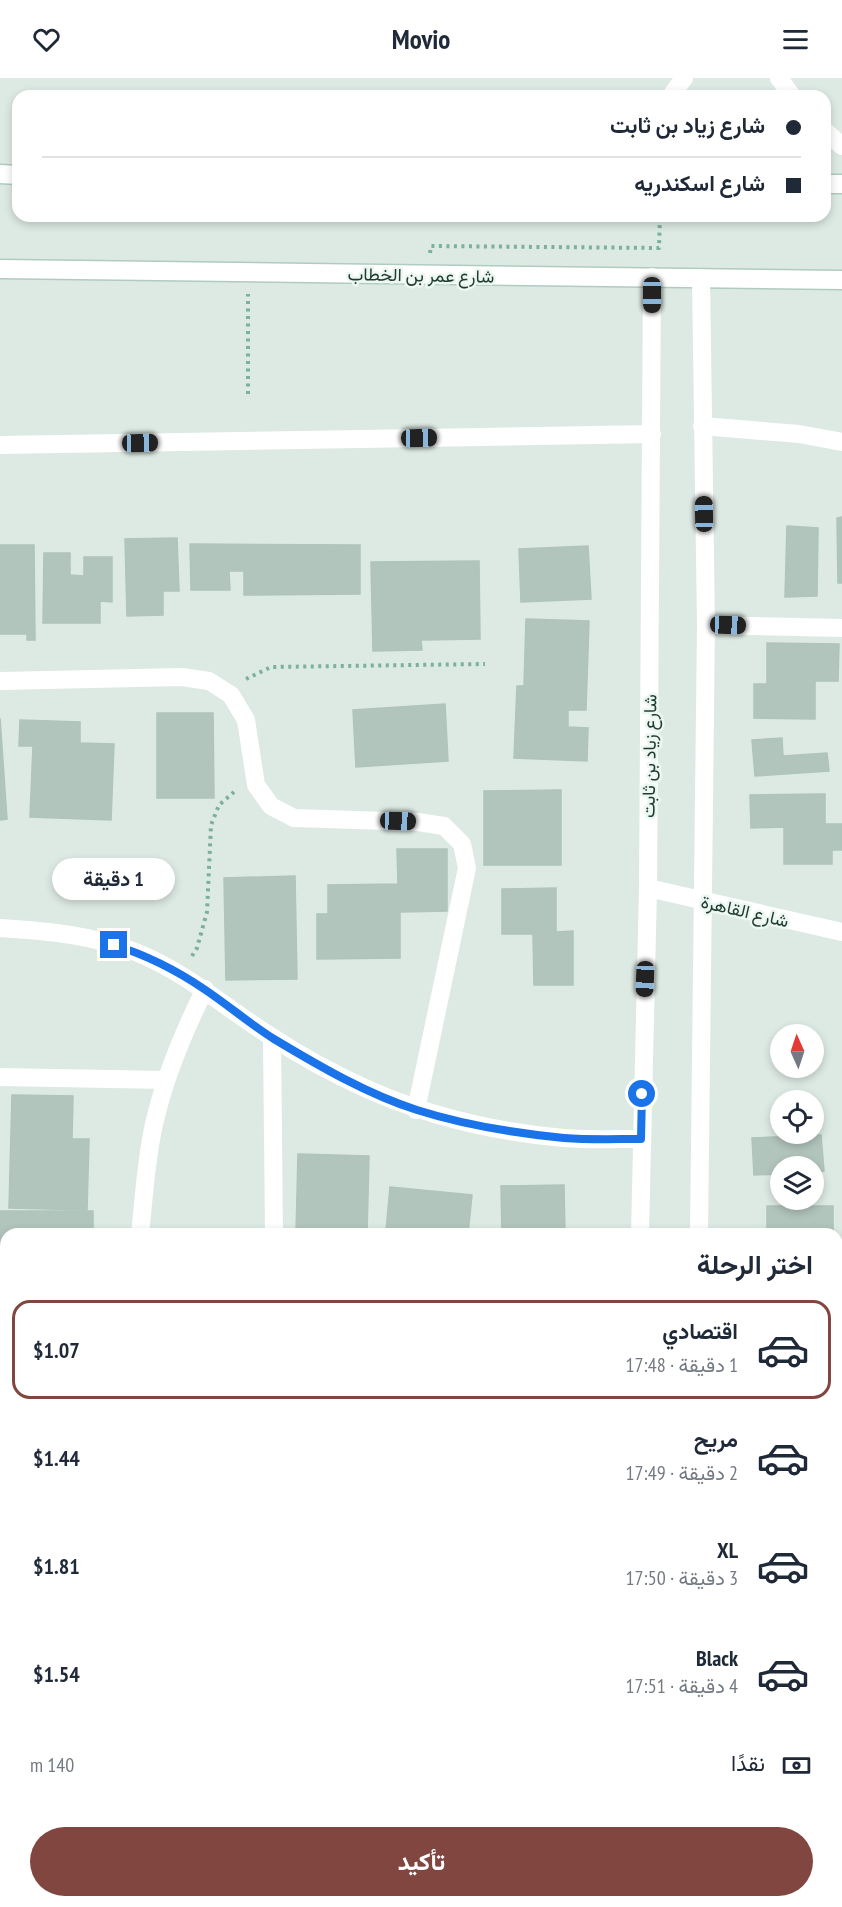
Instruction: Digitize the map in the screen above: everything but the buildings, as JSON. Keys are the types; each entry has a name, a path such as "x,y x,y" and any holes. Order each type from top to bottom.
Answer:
{"street":[{"name":"شارع عمر بن الخطاب","path":"0,269 842,280"},
{"name":"شارع زياد بن ثابت","path":"640,1228 648,888 652,277"},
{"path":"699,1228 706,625 701,278"},
{"path":"702,426 799,434 842,442"},
{"path":"0,445 652,434"},
{"path":"706,625 842,628"},
{"path":"0,681 182,677 209,681 231,695 246,720 256,785 271,806 294,818 418,822 444,826 462,844 467,868 416,1110"},
{"name":"شارع القاهرة","path":"648,888 842,932"},
{"path":"0,928 92,938 137,953 205,989 272,1037 318,1065 416,1110 488,1128 566,1138 641,1139"},
{"path":"140,1228 145,1173 166,1080 183,1033 205,989"},
{"path":"272,1037 274,1228"},
{"path":"0,1077 166,1080"}],"path":[{"path":"429,275 430,246 659,248 660,222"},
{"path":"248,273 248,394"},
{"path":"231,695 248,677 271,667 485,664"},
{"path":"180,974 197,948 207,912 211,825 219,805 235,791 256,785"}],"route":[{"path":"114,945 137,953 180,974 205,989 237,1014 318,1065 416,1110 488,1128 566,1138 641,1139 642,1094"}]}
